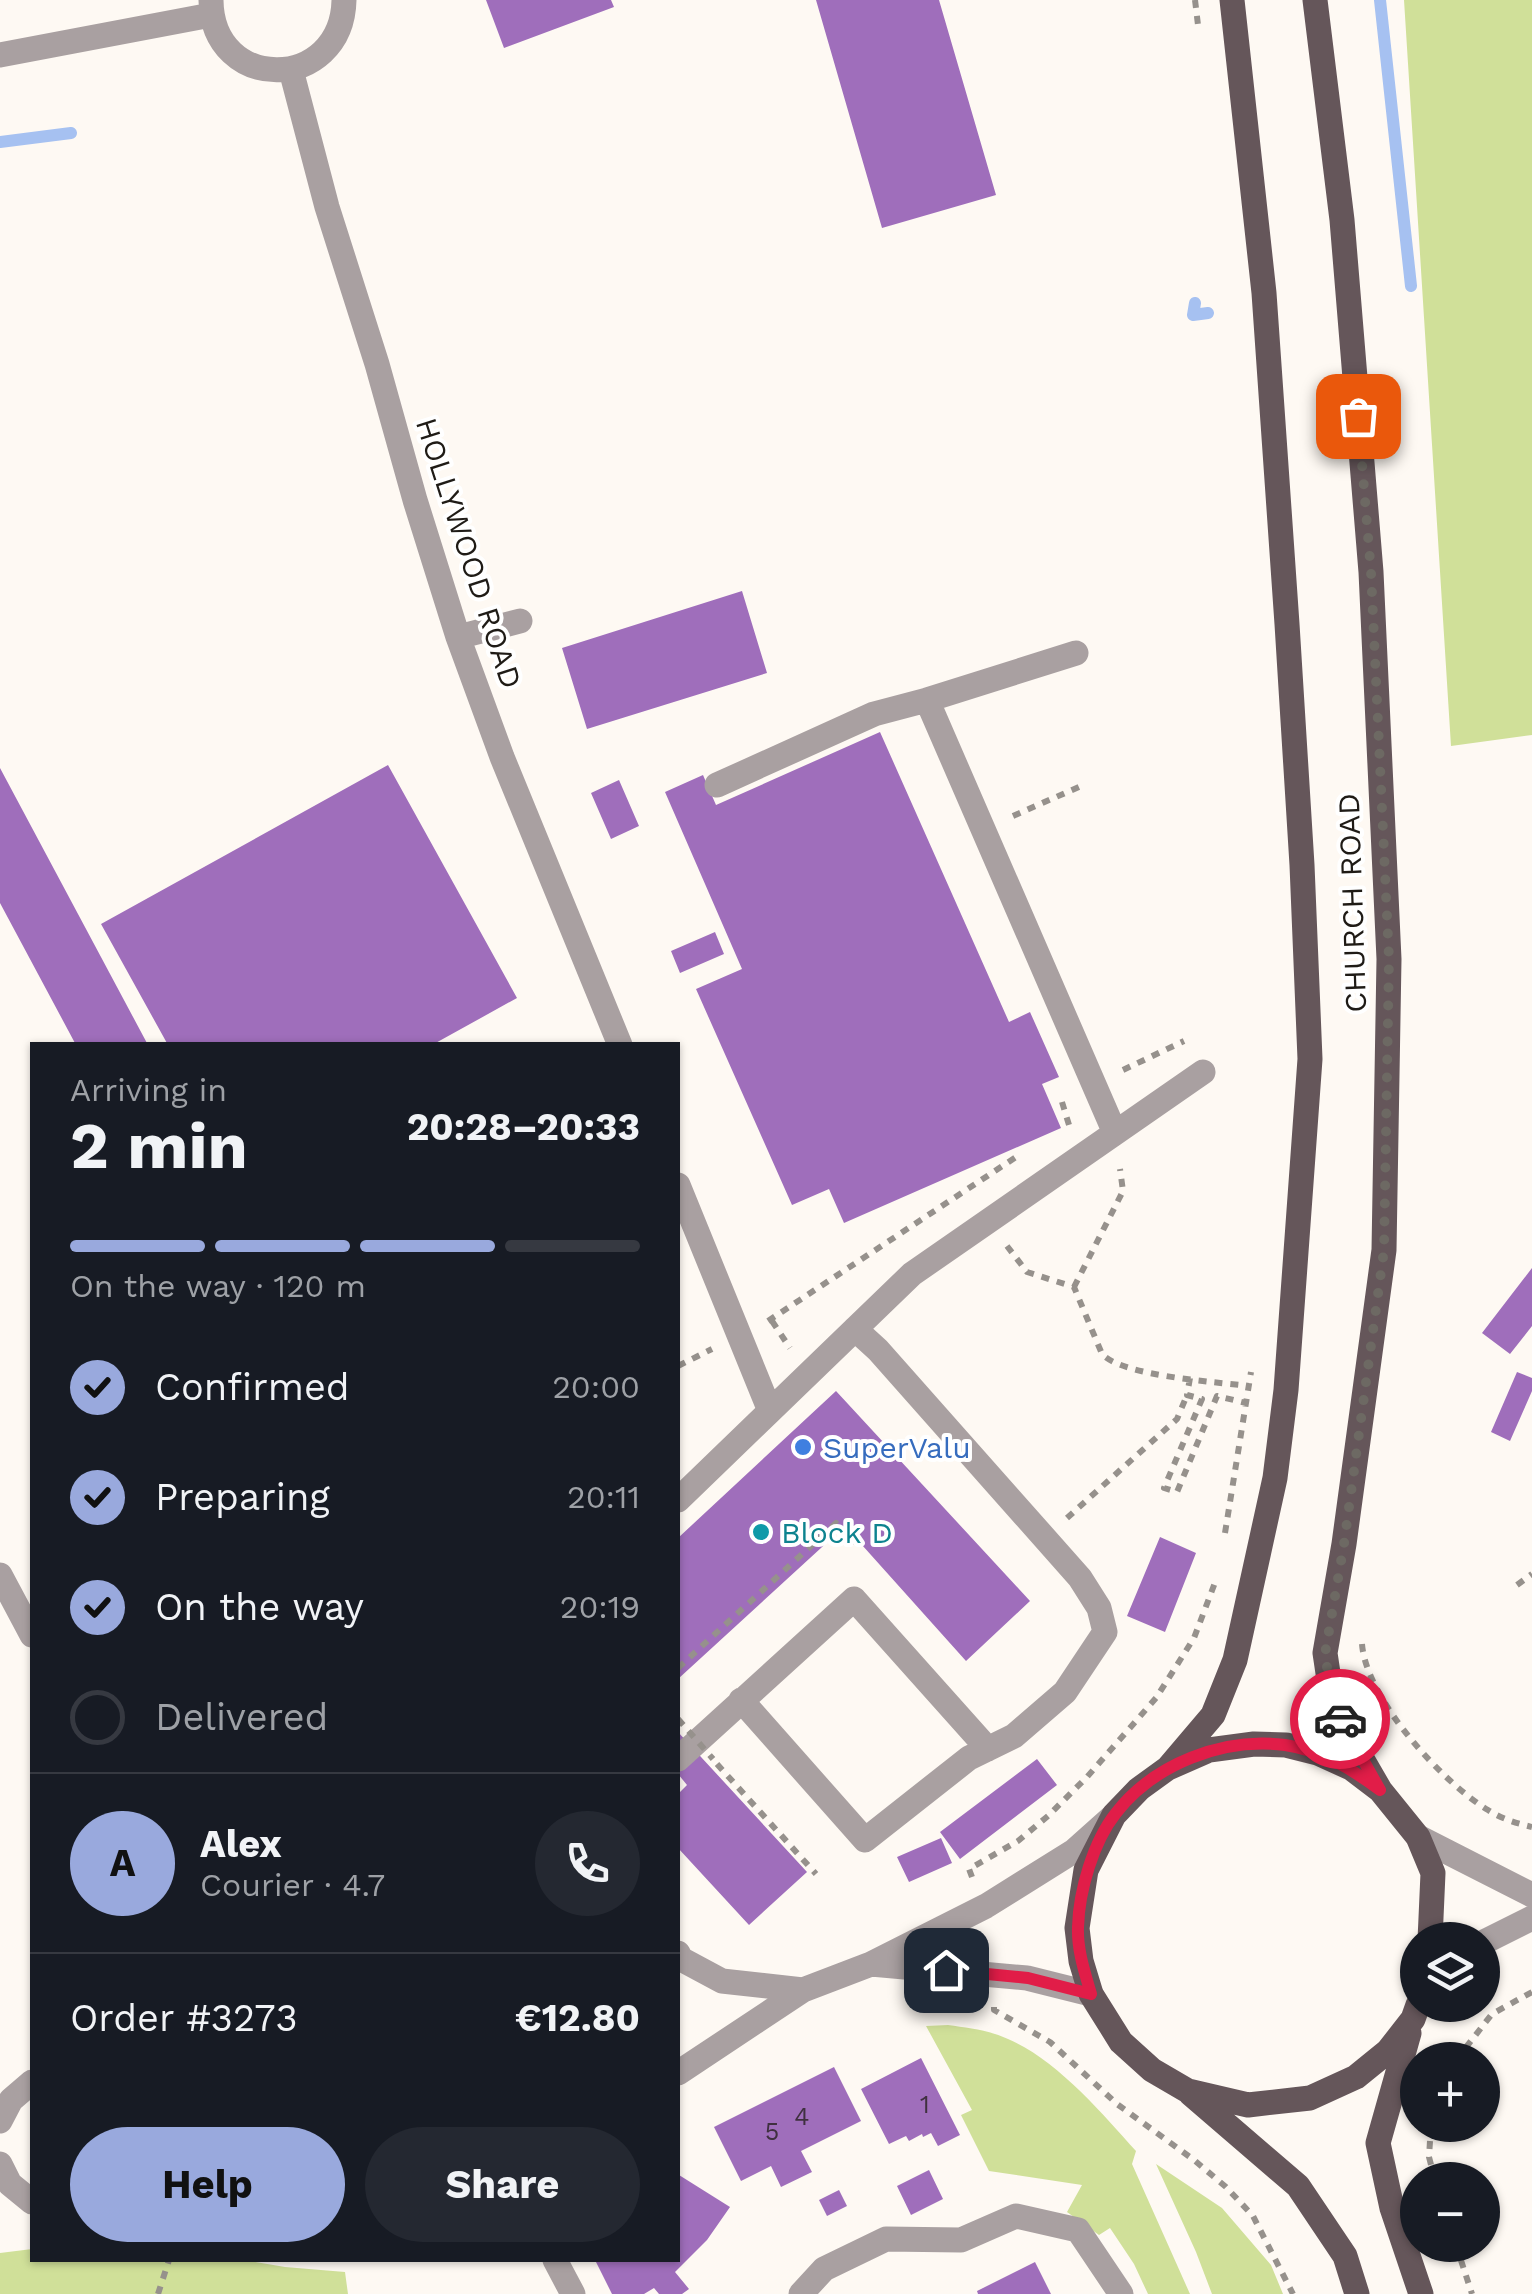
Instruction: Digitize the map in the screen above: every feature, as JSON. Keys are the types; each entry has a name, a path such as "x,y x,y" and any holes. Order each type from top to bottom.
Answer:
{"main road":[{"name":"CHURCH ROAD","path":"1168,1768 1214,1715 1235,1660 1275,1478 1286,1390 1310,1059 1291,680 1266,332 1232,0"},
{"name":"CHURCH ROAD","path":"1315,0 1342,220 1371,572 1389,959 1384,1250 1325,1654 1332,1700 1380,1790"},
{"path":"1357,2294 1345,2256 1298,2186 1188,2091 1152,2070 1121,2042 1091,1994 1081,1961 1078,1928 1086,1870 1114,1815 1139,1789 1168,1768 1210,1750 1254,1744 1286,1745 1318,1753 1351,1768 1380,1790 1418,1838 1432,1872 1431,1922"},
{"path":"1188,2091 1248,2105 1310,2098 1356,2077 1388,2051 1408,2022"},
{"path":"1412,2022 1378,2143 1392,2208 1421,2294"}],"street":[{"path":"0,55 211,8 218,36 231,53 248,64 290,70 312,61 330,46 341,26 344,0"},
{"name":"HOLLYWOOD ROAD","path":"290,70 326,208 458,637 614,1042"},
{"path":"458,637 520,620"},
{"path":"717,785 874,714 1076,652"},
{"path":"927,700 1115,1133"},
{"path":"680,1498 912,1274 1203,1072"},
{"path":"680,1190 770,1412"},
{"path":"742,1700 865,1840 968,1758 1014,1736 1065,1692 1105,1632 1099,1608 1080,1578 855,1329"},
{"path":"0,1575 30,1631"},
{"path":"680,1757 854,1599 988,1748"},
{"path":"680,2072 803,1990 871,1964 986,1906 1074,1851 1114,1815"},
{"path":"1418,1838 1532,1895"},
{"path":"1500,1934 1532,1918"},
{"path":"680,1959 722,1981 803,1990"},
{"path":"871,1964 1028,1978 1091,1994"},
{"path":"4,2105 30,2084"},
{"path":"0,2164 17,2201"},
{"path":"801,2294 824,2269 886,2239 961,2240 1016,2216 1078,2230 1121,2294"},
{"path":"556,2262 573,2294"}],"path":[{"path":"1195,0 1199,36"},
{"path":"983,830 1081,786"},
{"path":"1052,1135 1069,1125 1061,1098 1189,1039"},
{"path":"1115,1133 1123,1190 1074,1287 1102,1354 1110,1363 1159,1375 1249,1386"},
{"path":"739,1336 771,1320 1020,1155"},
{"path":"970,1186 986,1222 1027,1272 1074,1287"},
{"path":"1223,1545 1252,1370"},
{"path":"1045,1539 1177,1419 1190,1378"},
{"path":"1187,1396 1202,1399 1164,1488 1177,1492 1217,1396 1246,1403"},
{"path":"680,1666 836,1523 855,1542"},
{"path":"1517,1584 1532,1574"},
{"path":"969,1869 1018,1841 1048,1816 1156,1698 1194,1638 1216,1580"},
{"path":"680,1721 816,1874"},
{"path":"1470,2042 1492,2014 1530,1992 1532,1981"},
{"path":"994,2010 1050,2042 1117,2104 1226,2187 1253,2216 1293,2294"},
{"path":"158,2294 169,2262"},
{"path":"1462,2262 1472,2294"}],"green space":[{"path":"1404,0 1532,0 1532,735 1451,746"},
{"path":"948,2025 993,2033 1026,2048 1077,2088 1123,2136 1136,2151 1132,2164 1190,2294 1148,2294 1110,2228 1099,2235 1067,2212 1082,2185 989,2171 961,2115 972,2110 926,2026"},
{"path":"1156,2164 1222,2208 1271,2265 1283,2294 1212,2294"},
{"path":"30,2249 30,2262 256,2262 345,2272 348,2294 0,2294 0,2253"}],"building":[{"path":"486,0 611,0 614,7 504,48"},
{"path":"816,0 939,0 996,195 882,228"},
{"path":"742,591 767,673 587,729 562,648"},
{"path":"880,732 1009,1022 1030,1012 1059,1077 1042,1084 1061,1128 844,1223 829,1189 792,1205 696,989 742,969 665,792 703,775 716,805"},
{"path":"388,765 517,998 437,1042 166,1042 101,924"},
{"path":"0,768 146,1042 74,1042 0,903"},
{"path":"619,780 639,826 611,839 591,793"},
{"path":"715,932 724,954 680,973 671,951"},
{"path":"1532,1268 1532,1326 1510,1354 1482,1333"},
{"path":"1517,1372 1532,1378 1532,1391 1510,1441 1491,1432"},
{"name":"Block D","path":"836,1391 1030,1601 966,1661 845,1526 680,1677 680,1536"},
{"path":"1160,1537 1196,1553 1165,1632 1127,1616"},
{"path":"680,1734 807,1872 749,1925 680,1850 680,1792 687,1785 680,1776"},
{"path":"1037,1759 1057,1785 960,1859 940,1832"},
{"path":"941,1838 952,1863 909,1882 897,1857"},
{"path":"921,2058 960,2135 938,2146 931,2133 909,2141 906,2136 889,2144 861,2089"},
{"path":"834,2067 861,2121 801,2151 812,2172 781,2187 771,2166 741,2181 714,2127"},
{"path":"929,2170 943,2199 911,2215 897,2186"},
{"path":"680,2176 730,2207 707,2240 675,2272 689,2289 682,2294 659,2294 654,2288 644,2294 612,2294 596,2262 680,2262"},
{"path":"839,2190 847,2206 827,2216 819,2200"},
{"path":"1035,2262 1051,2294 978,2294 977,2291"}],"waterway":[{"path":"1380,0 1411,286"},
{"path":"0,142 71,133"},
{"path":"1195,303 1193,315 1208,313"}],"way so far":[{"path":"1340,1719 1332,1700 1325,1654 1384,1250 1389,959 1371,572 1358,416"}],"place":[{"name":"SuperValu","path":"803,1447"},
{"name":"Block D","path":"761,1532"}],"route":[{"path":"946,1970 1028,1978 1091,1994 1081,1961 1078,1928 1086,1870 1114,1815 1139,1789 1168,1768 1210,1750 1254,1744 1286,1745 1318,1753 1351,1768 1380,1790 1340,1719"}]}
